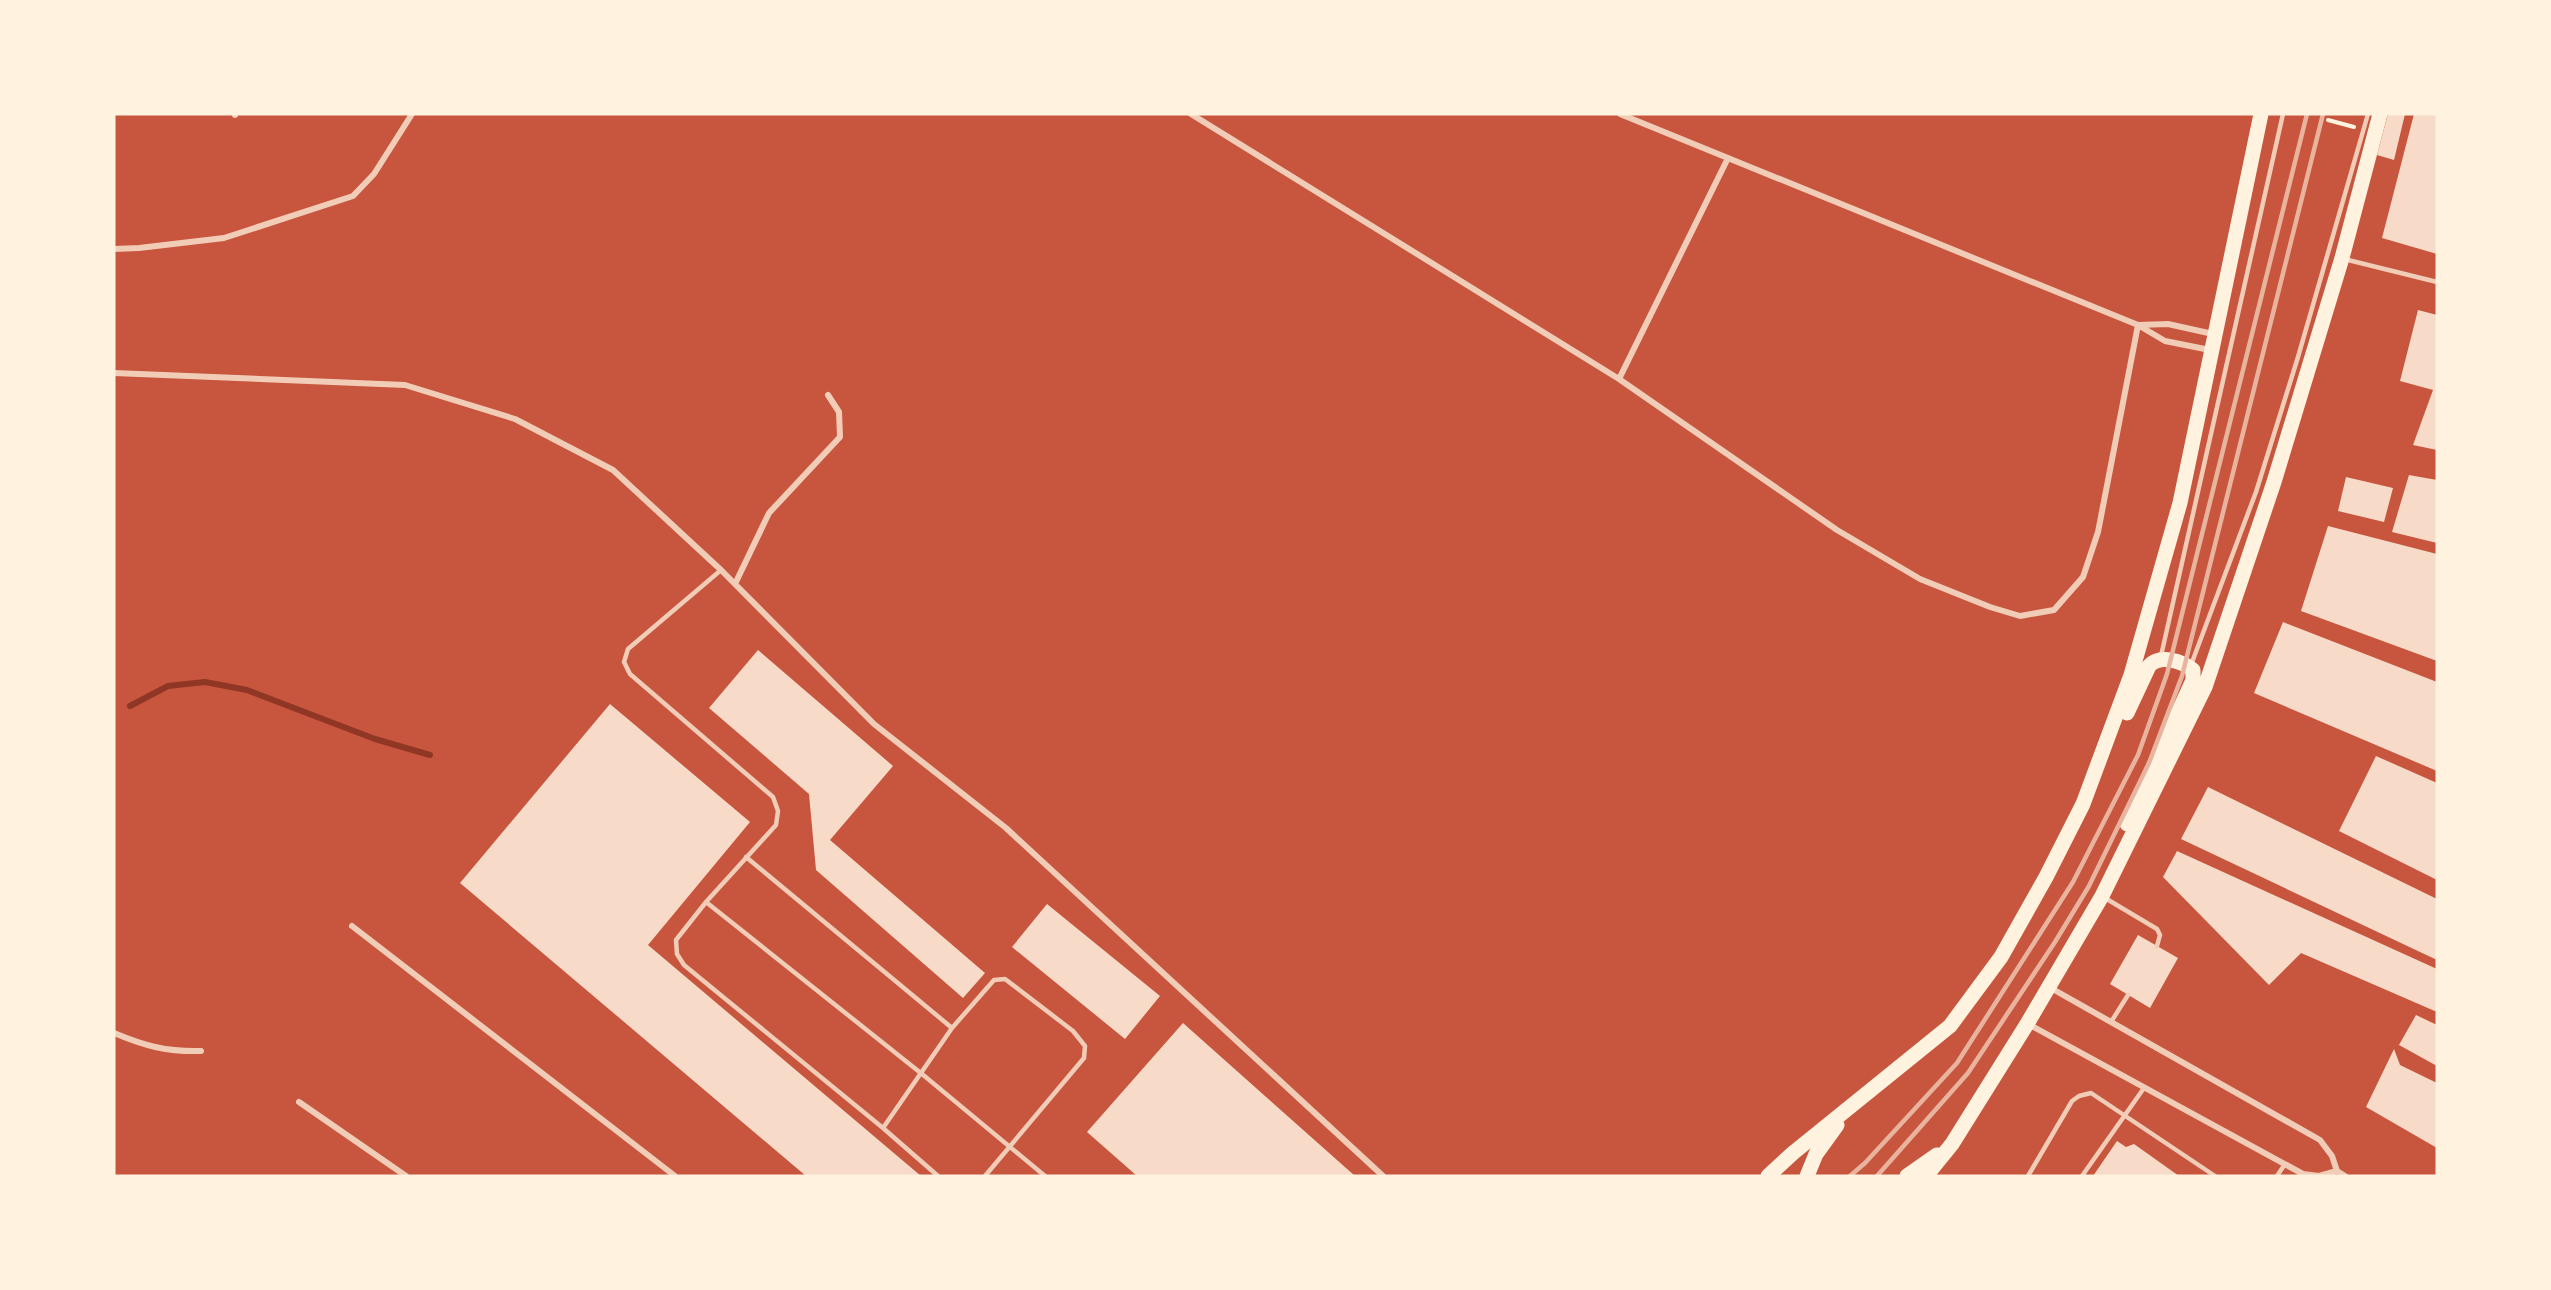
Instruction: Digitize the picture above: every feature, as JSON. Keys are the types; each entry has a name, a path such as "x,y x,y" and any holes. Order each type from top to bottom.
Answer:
{"main road":[{"path":"2084,804 2131,675 2180,503 2213,334 2261,114"},
{"path":"1926,1176 1952,1144 2027,1024 2102,896 2205,687 2274,482 2342,258 2380,114"},
{"path":"1768,1176 1793,1153 1950,1026 2001,957 2046,877 2084,804 2149,666 2160,659 2190,668 2194,673 2191,684 2111,860 2048,978 2049,987"},
{"path":"1807,1176 1816,1154 1850,1108"},
{"path":"1907,1176 1952,1144"}],"street":[{"path":"114,249 224,238 353,196 374,174 412,114"},
{"path":"1191,114 1619,379 1837,530 1920,579 1990,607 2020,616 2054,610 2083,578 2098,532 2138,325"},
{"path":"1620,114 2138,325 2164,341 2210,351"},
{"path":"1619,379 1728,158"},
{"path":"2138,325 2169,324 2213,334"},
{"path":"114,373 405,386 515,419 613,470 721,570 874,724 1006,828 1383,1176"},
{"path":"735,584 769,513 840,437 839,412 828,395"},
{"path":"351,926 675,1176"},
{"path":"2049,987 2320,1140 2332,1156 2337,1171 2345,1176"},
{"path":"2027,1024 2303,1174 2319,1176 2337,1171"},
{"path":"114,1033 136,1042 173,1052 201,1051"},
{"path":"299,1102 406,1176"}],"lane":[{"path":"2160,659 2283,114"},
{"path":"2190,668 2256,492 2298,357 2368,114"},
{"path":"2342,258 2437,282"},
{"path":"721,570 628,649 624,662 630,674 772,797 778,811 776,825 706,902 676,940 676,954 684,965 938,1176"},
{"path":"746,857 952,1028"},
{"path":"2102,896 2157,929 2160,935 2157,946"},
{"path":"706,902 922,1074 1045,1176"},
{"path":"883,1128 952,1028 994,980 1005,979 1074,1031 1085,1046 1084,1058 984,1176"},
{"path":"2111,1022 2128,995"},
{"path":"2082,1176 2144,1088"},
{"path":"2028,1176 2072,1101 2079,1096 2091,1094 2098,1096 2215,1176"},
{"path":"2277,1176 2285,1164"}],"path":[{"path":"2328,120 2363,130"}],"building":[{"path":"2388,114 2405,114 2394,160 2377,155"},
{"path":"2414,114 2437,114 2437,254 2382,238"},
{"path":"2418,310 2437,315 2437,450 2413,445 2433,390 2400,381"},
{"path":"2409,475 2437,480 2437,543 2392,532"},
{"path":"2346,477 2393,488 2384,522 2338,511"},
{"path":"2328,526 2437,554 2437,661 2301,611"},
{"path":"2283,622 2437,682 2437,771 2254,693"},
{"path":"758,650 893,766 830,840 985,973 963,998 816,870 809,794 709,708"},
{"path":"610,704 750,822 648,945 921,1176 806,1176 460,883"},
{"path":"2376,756 2437,783 2437,880 2339,831"},
{"path":"2208,787 2437,899 2437,960 2181,839"},
{"path":"2177,851 2437,969 2437,1012 2301,953 2269,985 2163,877"},
{"path":"1047,904 1160,996 1125,1039 1012,947"},
{"path":"2138,935 2178,958 2150,1008 2110,984"},
{"path":"2416,1015 2437,1025 2437,1066 2399,1045"},
{"path":"1183,1023 1355,1176 1137,1176 1087,1132"},
{"path":"2394,1049 2400,1065 2437,1083 2437,1148 2366,1107"},
{"path":"2117,1141 2126,1147 2134,1144 2179,1176 2093,1176"}],"waterway":[{"path":"130,706 168,686 205,682 247,690 375,739 430,755"}],"railway":[{"path":"1850,1176 1865,1163 1957,1063 2073,882 2138,755 2167,674 2307,114"},
{"path":"1877,1176 1968,1073 2055,942 2089,886 2149,763 2182,676 2323,114"}]}
